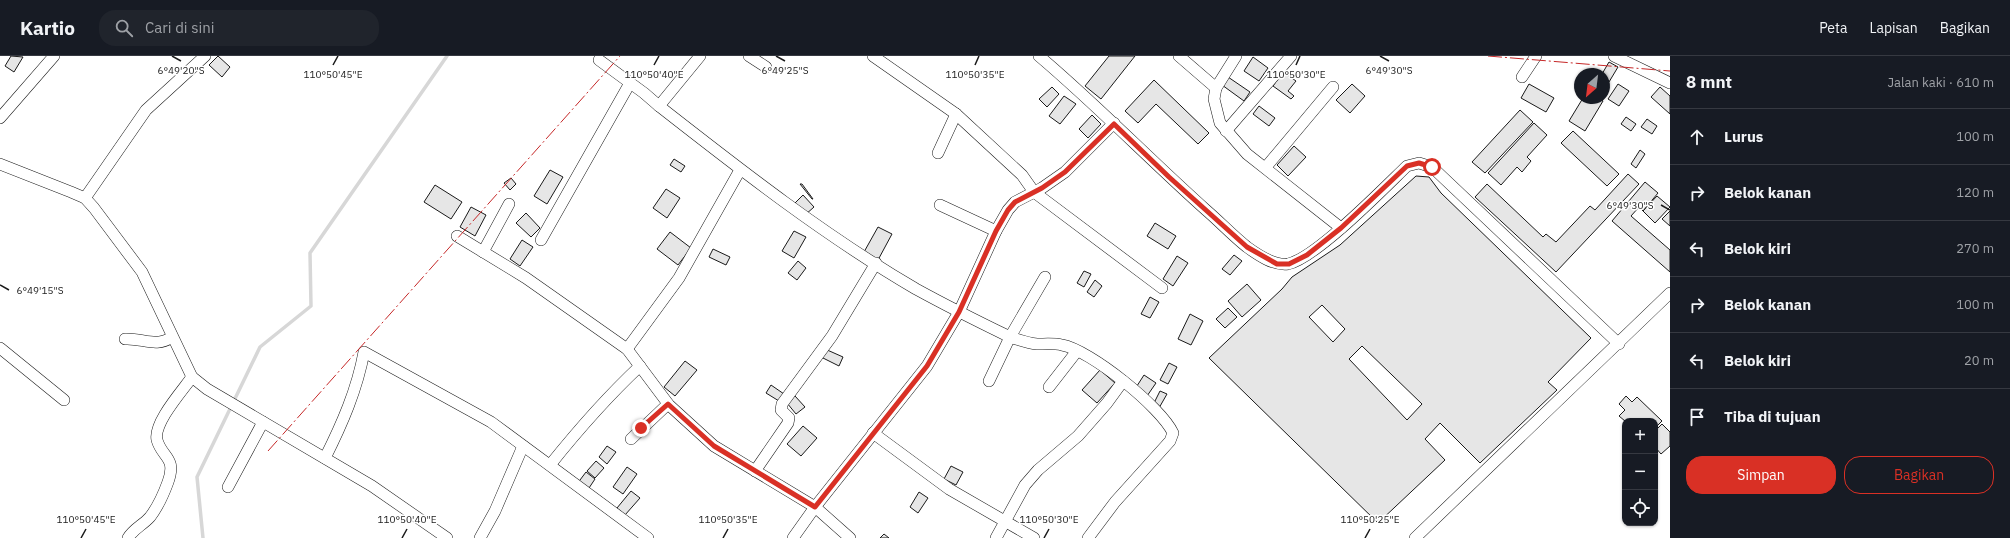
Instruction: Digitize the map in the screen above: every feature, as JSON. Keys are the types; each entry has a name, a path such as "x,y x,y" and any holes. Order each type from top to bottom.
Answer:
{"street":[{"path":"0,118 54,56"},
{"path":"85,198 146,110 205,56"},
{"path":"659,106 700,56"},
{"path":"749,56 766,67"},
{"path":"873,56 956,114 1022,175 1034,192 1162,288"},
{"path":"1039,56 1068,80 1169,177 1247,247 1277,264 1289,264 1307,255 1341,228 1407,166 1419,163 1432,167 1619,344"},
{"path":"1180,56 1216,88"},
{"path":"1236,56 1216,88 1214,99 1216,112 1226,131 1247,154 1266,167 1341,228"},
{"path":"1226,131 1291,56"},
{"path":"1522,77 1536,56"},
{"path":"1614,56 1670,83"},
{"path":"599,60 740,170 839,240 916,289 1010,338 1025,342 1062,345 1077,351 1123,381 1147,402 1167,424 1173,433 1172,438 1115,502 1088,538"},
{"path":"541,240 630,83"},
{"path":"1266,167 1333,87"},
{"path":"938,153 956,114"},
{"path":"793,538 815,507 927,366 959,312 996,231 1008,210 1015,202 1034,192 1065,172 1114,124"},
{"path":"0,164 85,198 142,272 192,377 222,398 372,486 447,538"},
{"path":"627,349 679,278 740,170"},
{"path":"483,252 509,204"},
{"path":"940,205 996,231"},
{"path":"457,236 526,278 627,349 668,404 714,446 815,507 850,538"},
{"path":"755,470 788,423 789,418 781,410 782,404 832,336 876,264"},
{"path":"989,381 1010,338 1045,276"},
{"path":"1415,538 1619,344 1670,293"},
{"path":"125,339 133,338 156,343 164,342 172,337"},
{"path":"0,348 64,400"},
{"path":"1049,386 1077,351"},
{"path":"325,458 346,414 360,375 364,352 491,422 648,538"},
{"path":"550,465 578,430 615,389 640,366"},
{"path":"128,538 135,529 151,516 168,481 170,461 158,440 158,431 161,421 192,377"},
{"path":"996,538 1025,485 1038,470 1078,436 1107,403 1123,381"},
{"path":"631,439 668,404"},
{"path":"228,487 263,422"},
{"path":"873,433 949,489 1034,538"},
{"path":"480,538 495,511 523,446"}],"building":[{"path":"11,56 23,57 14,72 5,66"},
{"path":"218,56 230,67 222,77 209,65"},
{"path":"1109,56 1135,56 1101,99 1085,86"},
{"path":"1253,57 1268,68 1259,81 1244,71"},
{"path":"1609,62 1618,67 1610,80 1610,68 1606,68"},
{"path":"1283,72 1296,81 1288,91 1294,96 1291,99 1273,86"},
{"path":"1228,77 1250,92 1244,101 1222,85"},
{"path":"1154,80 1209,133 1198,144 1156,104 1138,123 1125,111"},
{"path":"1352,84 1365,96 1350,113 1336,100"},
{"path":"1529,84 1554,98 1546,112 1521,98"},
{"path":"1618,84 1629,91 1619,106 1610,100 1610,96"},
{"path":"1052,87 1059,94 1047,107 1039,99"},
{"path":"1660,87 1670,96 1670,114 1651,97"},
{"path":"1064,96 1076,104 1060,124 1049,116"},
{"path":"1579,104 1601,104 1585,131 1569,121"},
{"path":"1259,106 1275,118 1269,126 1253,114"},
{"path":"1520,110 1533,122 1485,173 1472,162"},
{"path":"1092,115 1101,124 1088,138 1079,129"},
{"path":"1626,117 1636,124 1631,131 1621,124"},
{"path":"1647,119 1657,126 1652,134 1641,127"},
{"path":"1534,123 1547,135 1527,157 1531,161 1522,172 1517,167 1501,185 1488,173"},
{"path":"1573,131 1619,174 1607,186 1561,143"},
{"path":"1294,146 1306,157 1288,176 1277,165"},
{"path":"1640,150 1645,154 1636,168 1631,164"},
{"path":"674,159 685,166 681,172 670,165"},
{"path":"550,170 563,177 547,204 534,196"},
{"path":"1628,174 1639,184 1556,272 1475,197 1487,184 1543,237 1546,234 1556,242 1590,206 1595,210"},
{"path":"1416,176 1429,177 1441,193 1591,338 1548,382 1557,390 1480,463 1440,423 1425,439 1445,460 1378,523 1209,358 1282,289 1292,277 1340,245","holes":["1322,305 1345,329 1333,342 1309,317","1362,346 1422,404 1407,420 1349,359"]},
{"path":"511,178 516,184 510,190 504,183"},
{"path":"1645,182 1658,193 1643,211 1639,207 1631,216 1670,250 1670,272 1612,221"},
{"path":"800,184 802,184 813,199 812,199"},
{"path":"435,185 462,202 451,219 424,202"},
{"path":"666,189 680,198 667,218 653,208"},
{"path":"803,195 814,207 805,215 794,204"},
{"path":"1657,196 1670,207 1655,223 1643,211"},
{"path":"471,207 486,215 475,236 460,227"},
{"path":"1670,211 1670,226 1662,219"},
{"path":"526,213 540,228 531,237 516,223"},
{"path":"1155,223 1176,236 1168,249 1147,236"},
{"path":"878,227 892,234 878,260 864,252"},
{"path":"794,231 806,237 794,258 782,251"},
{"path":"670,232 691,248 678,265 657,249"},
{"path":"522,240 533,247 520,266 510,259"},
{"path":"713,249 730,257 726,265 709,257"},
{"path":"1234,255 1242,261 1230,275 1222,269"},
{"path":"1177,256 1188,263 1173,286 1163,279"},
{"path":"798,261 806,268 797,280 788,273"},
{"path":"1084,271 1091,274 1084,287 1077,283"},
{"path":"1095,280 1102,286 1094,297 1087,292"},
{"path":"1247,284 1261,300 1242,317 1228,301"},
{"path":"1150,297 1159,302 1150,318 1141,314"},
{"path":"1228,308 1237,317 1225,328 1216,319"},
{"path":"1190,314 1203,321 1191,345 1178,339"},
{"path":"825,349 843,357 839,366 821,357"},
{"path":"685,361 697,370 675,396 664,387"},
{"path":"1169,363 1177,367 1168,384 1160,380"},
{"path":"1100,370 1115,383 1097,403 1082,390"},
{"path":"1144,375 1156,383 1147,396 1135,389"},
{"path":"771,385 784,394 779,401 766,393"},
{"path":"1160,391 1167,394 1159,408 1153,405"},
{"path":"795,396 805,407 796,414 787,403"},
{"path":"1626,396 1632,402 1637,397 1662,421 1658,425 1658,418 1622,418 1619,416 1625,410 1619,404"},
{"path":"1662,424 1670,432 1670,446 1661,454 1658,450 1658,428"},
{"path":"803,426 817,438 801,456 787,444"},
{"path":"607,446 616,452 607,464 599,457"},
{"path":"596,461 604,468 595,478 587,471"},
{"path":"951,466 963,472 956,485 944,479"},
{"path":"627,467 637,474 623,494 613,487"},
{"path":"586,472 595,479 587,491 577,484"},
{"path":"631,491 640,498 625,515 617,508"},
{"path":"919,492 928,498 918,513 910,507"},
{"path":"884,534 889,538 880,538"}],"waterway":[{"path":"203,538 197,477 260,347 311,306 310,253 447,56"}],"power":[{"path":"268,451 620,56"},
{"path":"1488,56 1670,71"}],"route":[{"path":"641,428 668,404 714,446 815,507 927,366 959,312 996,231 1008,210 1015,202 1042,188 1065,172 1114,124 1169,177 1247,247 1277,264 1289,264 1307,255 1341,228 1407,166 1419,163 1432,167"}]}
